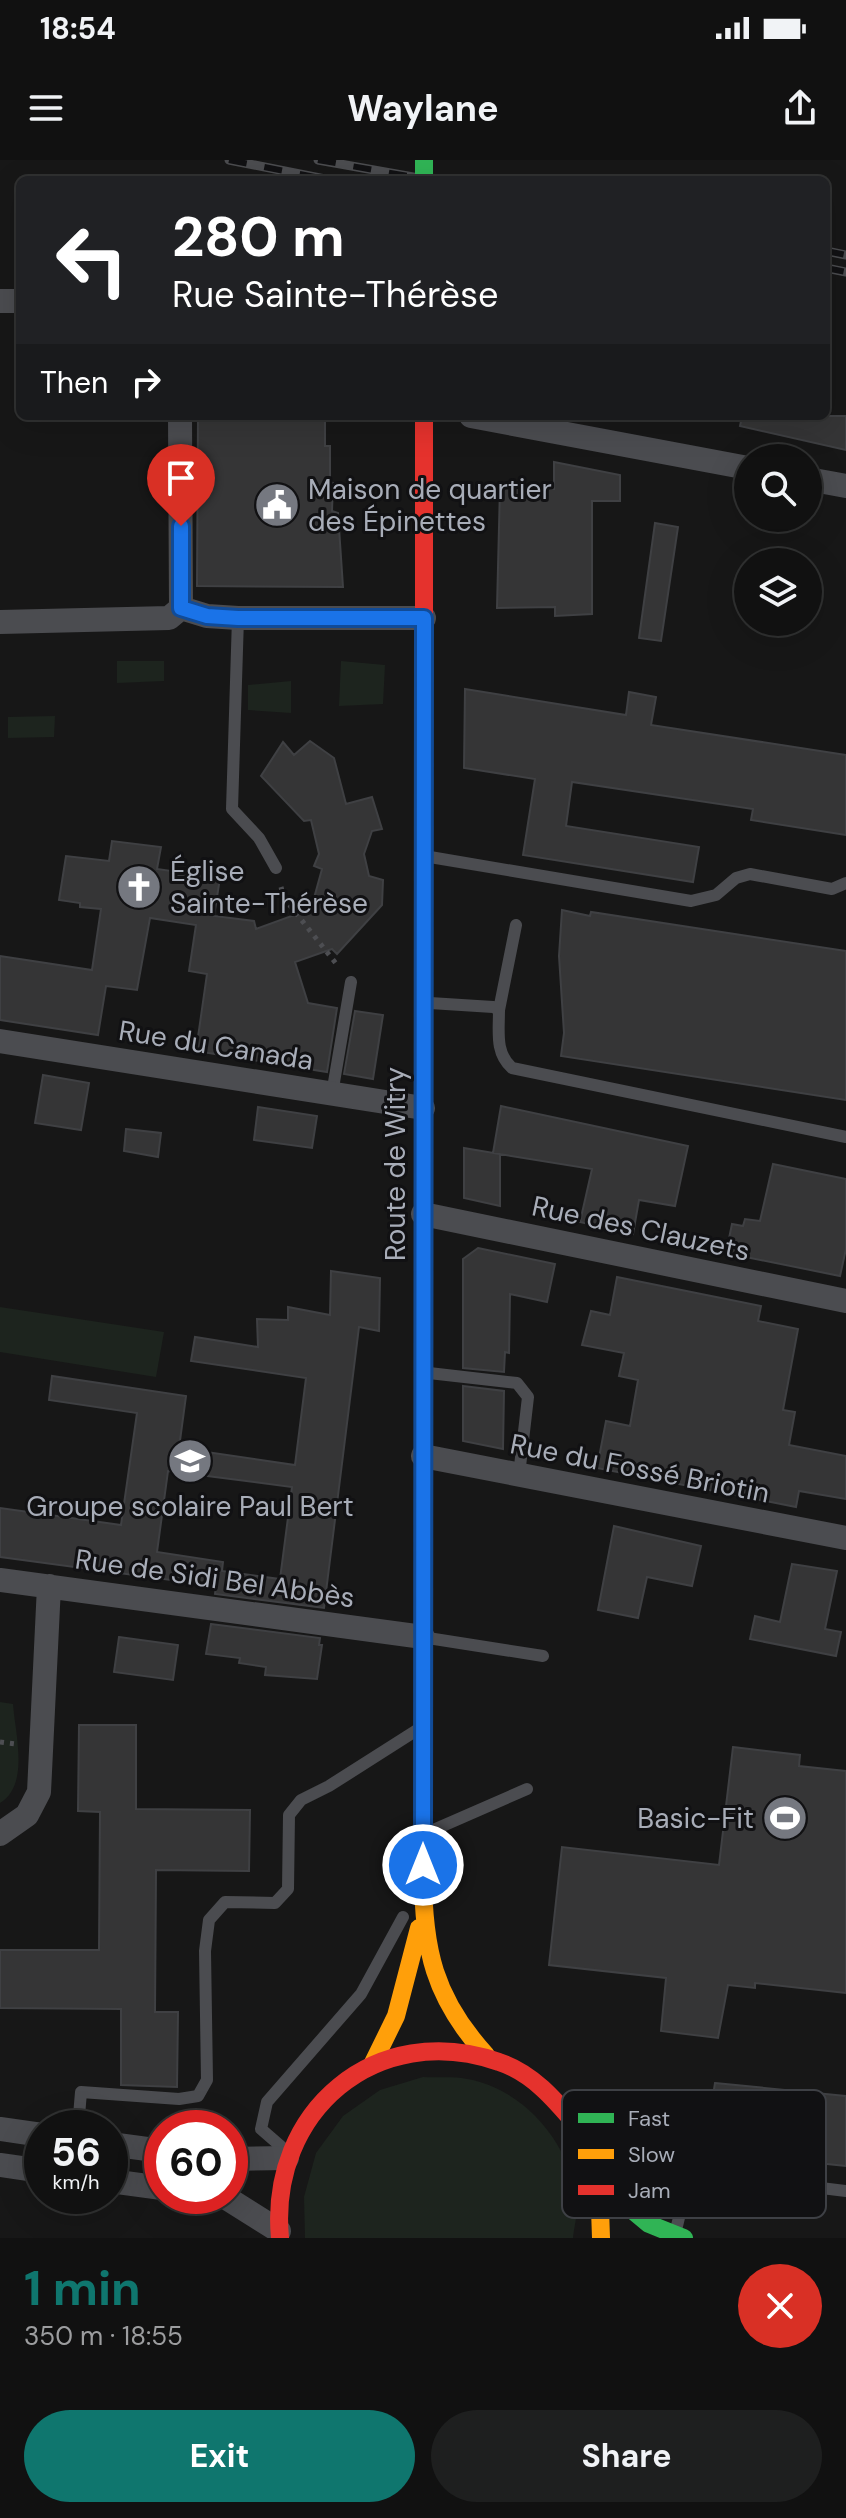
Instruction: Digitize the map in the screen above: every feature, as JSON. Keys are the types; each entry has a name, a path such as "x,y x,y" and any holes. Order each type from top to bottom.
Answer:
{"main road":[{"name":"Route de Witry","path":"424,420 423,1912 434,1972 442,1995 456,2021 486,2055"},
{"name":"Route de Witry","path":"372,2065 396,2021 423,1912"},
{"path":"279,2235 279,2193 288,2156 302,2127 318,2105 345,2081 372,2065 404,2053 423,2050 460,2050 486,2055 521,2070 562,2104"},
{"path":"601,2238 603,2218"},
{"path":"639,2218 679,2237"}],"street":[{"path":"180,420 181,608"},
{"path":"492,420 734,465"},
{"path":"822,482 846,486"},
{"path":"181,608 207,616 238,618 424,618"},
{"path":"0,622 169,618 181,608"},
{"name":"Rue du Canada","path":"0,1041 423,1108"},
{"name":"Rue des Clauzets","path":"423,1214 846,1301"},
{"name":"Rue du Fossé Briotin","path":"423,1456 846,1538"},
{"name":"Rue de Sidi Bel Abbès","path":"0,1580 423,1637"},
{"path":"0,1834 27,1815 39,1792 49,1586"},
{"path":"0,2129 24,2132"},
{"path":"248,2158 288,2156"},
{"path":"0,2165 24,2168"},
{"path":"248,2213 279,2235"}],"lane":[{"path":"238,618 232,809 259,838 276,868"},
{"path":"423,856 691,901 716,895 736,878 750,874 832,889 846,883"},
{"path":"516,925 499,1010 499,1050 512,1068 846,1137"},
{"path":"332,1094 351,982"},
{"path":"423,1003 493,1007 499,1010"},
{"path":"423,1372 517,1383 528,1397 519,1475"},
{"path":"423,1637 543,1656"},
{"path":"80,2110 81,2092 179,2099 198,2096 207,2080 205,1951 209,1920 225,1902 275,1903 288,1889 289,1815 301,1800 329,1786 423,1726"},
{"path":"423,1834 527,1789"},
{"path":"288,2156 261,2129 267,2102 361,1994 398,1931 423,1865"},
{"path":"826,2189 846,2191"}],"path":[{"path":"276,868 284,898 351,982"}],"shaded area":[{"path":"117,661 164,661 164,681 117,683"},
{"path":"341,661 385,665 383,704 339,706"},
{"path":"291,681 291,713 248,710 248,685"},
{"path":"55,716 54,737 8,738 8,717"},
{"path":"0,1307 164,1332 156,1377 0,1352"},
{"path":"0,1702 13,1704 18,1771 9,1795 0,1803"},
{"path":"423,2077 462,2078 489,2085 527,2108 543,2125 562,2154 562,2218 576,2218 573,2238 305,2238 304,2197 316,2153 343,2116 380,2090"}],"building":[{"path":"830,416 846,416 846,450 740,426 741,420 830,420"},
{"name":"Maison de quartier des Épinettes","path":"198,420 325,420 325,446 330,446 330,482 333,483 332,511 338,513 343,587 197,586"},
{"path":"554,462 620,475 620,501 592,501 592,614 555,616 555,607 497,608 500,487 554,489"},
{"path":"655,523 678,527 661,641 639,638"},
{"path":"465,689 626,715 629,692 656,697 651,725 846,755 846,835 751,820 753,809 572,782 566,826 699,847 693,882 523,855 535,779 464,768"},
{"path":"310,741 334,758 346,804 372,797 382,829 372,831 364,854 369,876 383,880 382,905 337,954 332,949 295,962 308,1003 337,1008 327,1072 196,1051 207,974 189,971 196,925 150,918 137,990 106,986 98,1035 0,1020 0,956 92,970 101,909 80,907 80,903 59,900 66,856 109,861 112,841 161,847 157,869 220,878 214,916 254,921 256,929 311,909 322,869 314,866 319,854 311,820 304,821 261,776 283,742 294,755"},
{"path":"562,910 846,951 846,1100 561,1056 564,1033 559,956"},
{"path":"355,1011 383,1015 373,1079 344,1074"},
{"path":"43,1075 89,1083 81,1130 35,1123"},
{"path":"501,1106 688,1146 675,1206 639,1200 633,1234 580,1222 592,1169 493,1153"},
{"path":"258,1107 317,1116 312,1148 254,1140"},
{"path":"126,1129 161,1133 158,1157 124,1151"},
{"path":"464,1148 500,1154 500,1206 464,1198"},
{"path":"773,1164 846,1179 846,1249 840,1276 726,1253 732,1224 743,1226 745,1219 760,1221"},
{"path":"478,1248 555,1264 547,1302 510,1294 509,1353 505,1352 504,1372 463,1368 463,1259"},
{"path":"331,1271 380,1278 379,1331 359,1327 324,1608 215,1594 216,1586 0,1557 0,1508 121,1525 137,1413 49,1400 52,1376 186,1396 179,1448 295,1465 306,1378 191,1361 195,1337 258,1347 257,1319 288,1320 288,1307 330,1315","holes":["168,1471 292,1487 280,1579 222,1571 223,1562 157,1552"]},
{"path":"617,1277 761,1306 758,1321 798,1329 783,1410 795,1412 789,1445 846,1456 846,1499 799,1491 796,1507 597,1468 606,1421 630,1426 638,1380 619,1376 624,1353 582,1345 591,1311 610,1315"},
{"path":"463,1386 504,1391 503,1449 463,1441"},
{"path":"614,1526 701,1546 692,1586 647,1577 638,1618 598,1610"},
{"path":"792,1564 837,1571 825,1629 841,1632 836,1656 750,1639 755,1616 780,1622"},
{"path":"211,1624 320,1638 319,1645 322,1645 317,1679 265,1675 266,1667 239,1663 240,1658 206,1654"},
{"path":"119,1637 178,1645 173,1680 114,1672"},
{"path":"79,1725 136,1725 136,1809 250,1810 249,1871 156,1870 155,2012 178,2012 177,2087 121,2085 121,2009 0,2008 0,1950 99,1950 100,1812 78,1811"},
{"path":"733,1747 800,1755 799,1766 846,1771 846,1993 755,1983 755,1988 728,1985 718,2038 661,2031 666,1978 549,1965 562,1847 719,1865"},
{"path":"715,2083 786,2090 714,2090"},
{"path":"826,2094 846,2096 846,2166 826,2164"}],"railway":[{"path":"229,160 310,176"},
{"path":"318,160 408,176"},
{"path":"830,252 846,255"},
{"path":"830,269 846,272"}],"traffic: fast":[{"path":"424,160 424,176"},
{"path":"423,1552 423,1873"},
{"path":"642,2218 684,2238"}],"traffic: slow":[{"path":"423,1552 424,1001"},
{"path":"423,1873 426,1925 435,1971 454,2013 486,2055"},
{"path":"372,2065 396,2016 419,1928"},
{"path":"600,2218 601,2238"}],"traffic: jam":[{"path":"424,420 424,1001"},
{"path":"280,2238 281,2192 292,2151 312,2115 339,2086 373,2065 412,2054 454,2052 499,2062 523,2073 562,2109"}],"place":[{"name":"Maison de quartier des Épinettes","path":"277,505"},
{"name":"Église Sainte-Thérèse","path":"139,887"},
{"name":"Groupe scolaire Paul Bert","path":"190,1461"},
{"name":"Basic-Fit","path":"785,1818"}],"route":[{"path":"181,526 181,608 207,616 238,618 424,618 423,1865"}]}
